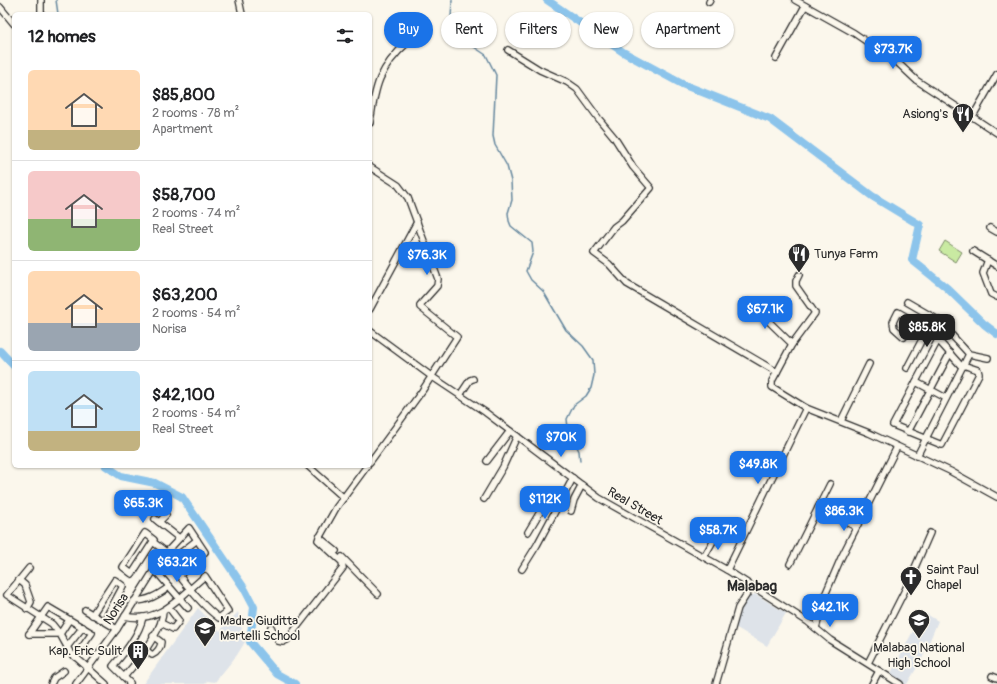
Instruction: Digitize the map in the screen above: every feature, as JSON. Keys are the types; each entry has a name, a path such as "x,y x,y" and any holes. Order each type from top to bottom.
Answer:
{"street":[{"path":"41,0 41,12"},
{"path":"239,0 242,12"},
{"path":"795,0 854,33 898,63 916,80 997,133"},
{"path":"776,58 805,6"},
{"path":"0,7 12,22"},
{"path":"372,114 380,77 392,56 401,48"},
{"path":"508,50 540,70 568,82 577,89 614,137 633,167 651,188 622,221 614,227 594,253 609,264 628,284 777,372"},
{"path":"973,116 997,74"},
{"path":"372,168 398,185 408,198 417,222 438,284 420,305 420,307 457,337 422,391 372,459"},
{"path":"372,305 417,222"},
{"path":"990,228 997,232"},
{"path":"973,251 997,266"},
{"path":"988,260 983,273 991,294 997,297"},
{"path":"799,275 796,281 796,286 815,313 792,344 772,381 772,387 806,408 841,421 950,471 997,496"},
{"path":"749,302 792,344"},
{"path":"908,302 938,320 969,354 988,358"},
{"path":"907,368 927,330 938,320"},
{"path":"913,321 927,330 938,340 962,366 978,370 979,374 942,445 892,424 938,340"},
{"name":"Real Street","path":"372,332 517,436 613,508 726,570 816,628 830,640 900,684"},
{"path":"908,432 950,353"},
{"path":"917,456 969,354"},
{"path":"841,421 869,364"},
{"path":"460,395 470,380 473,379"},
{"path":"916,382 946,398"},
{"path":"726,570 806,408"},
{"path":"487,461 510,431"},
{"path":"484,499 503,467 517,436"},
{"path":"816,628 825,595 856,528 897,447"},
{"path":"310,468 344,498"},
{"path":"271,627 278,641 283,642 287,640 343,568 344,565 342,562 318,540 324,527 366,468"},
{"path":"522,569 561,502 573,478"},
{"path":"790,564 830,484"},
{"path":"571,510 574,500 582,485"},
{"path":"528,532 548,498 552,497 561,502"},
{"path":"818,508 856,528"},
{"path":"166,515 157,521 179,538"},
{"name":"Norisa","path":"76,684 125,616 165,554 189,528 198,540"},
{"path":"125,616 143,617 169,608 190,588 205,576 228,611 219,618 211,613 190,588 169,562 165,554 153,542 154,540 145,533 123,567 132,574 153,542"},
{"path":"868,664 906,588 930,533"},
{"path":"704,557 716,536"},
{"path":"320,537 378,594"},
{"path":"169,562 198,540 205,552 204,555 180,575"},
{"path":"29,568 7,595 40,618 52,624 60,634 67,648 75,657 106,684"},
{"path":"154,569 188,608"},
{"path":"19,580 25,585 31,602 27,609"},
{"path":"92,615 114,580 123,586 104,621"},
{"path":"716,684 738,608 752,586"},
{"path":"134,601 150,599 169,587"},
{"path":"60,634 29,634 48,607 92,633 75,657"},
{"path":"161,623 173,630 177,626 179,621 169,608"},
{"path":"85,610 116,629"},
{"path":"124,677 146,650 161,623 163,611"},
{"path":"129,684 130,683 113,666 136,634 143,617"},
{"path":"60,634 69,620"},
{"path":"67,648 83,628"},
{"path":"146,650 152,655 155,654 161,645 161,642 153,636"},
{"path":"51,684 54,678 64,670"},
{"path":"872,684 879,671"}],"shaded area":[{"path":"755,594 786,613 767,646 735,627 741,610 748,597"},
{"name":"Madre Giuditta Martelli School","path":"198,608 220,631 238,612 245,642 237,655 215,682 207,681 205,684 143,684"},
{"name":"Malabag National High School","path":"923,612 938,621 922,659 907,684 905,684 890,675"}],"green space":[{"path":"945,241 962,252 956,262 939,251"}],"waterway":[{"path":"56,0 58,12"},
{"path":"452,0 451,18 456,31 462,39 486,55 496,75 493,136 495,145 507,166 511,181 512,200 508,213 509,221 511,226 532,243 533,252 526,271 531,280 543,291 566,330 583,346 593,360 594,375 591,388 586,396 574,405 567,419 568,428 579,451 580,461"},
{"path":"547,0 623,52 682,84 770,119 872,196 920,225 912,260 947,288 984,324 997,334"},
{"path":"0,351 12,364"},
{"path":"109,468 121,476 155,483 182,497 244,588 254,607 250,642 277,674 295,684"}],"place":[{"name":"Asiong's","path":"963,134"},
{"name":"Tunya Farm","path":"799,274"},
{"name":"Saint Paul Chapel","path":"911,596"},
{"name":"Malabag National High School","path":"919,640"},
{"name":"Madre Giuditta Martelli School","path":"205,648"},
{"name":"Kap. Eric Sulit","path":"138,670"}],"district":[{"name":"Malabag","path":"752,586"}]}
